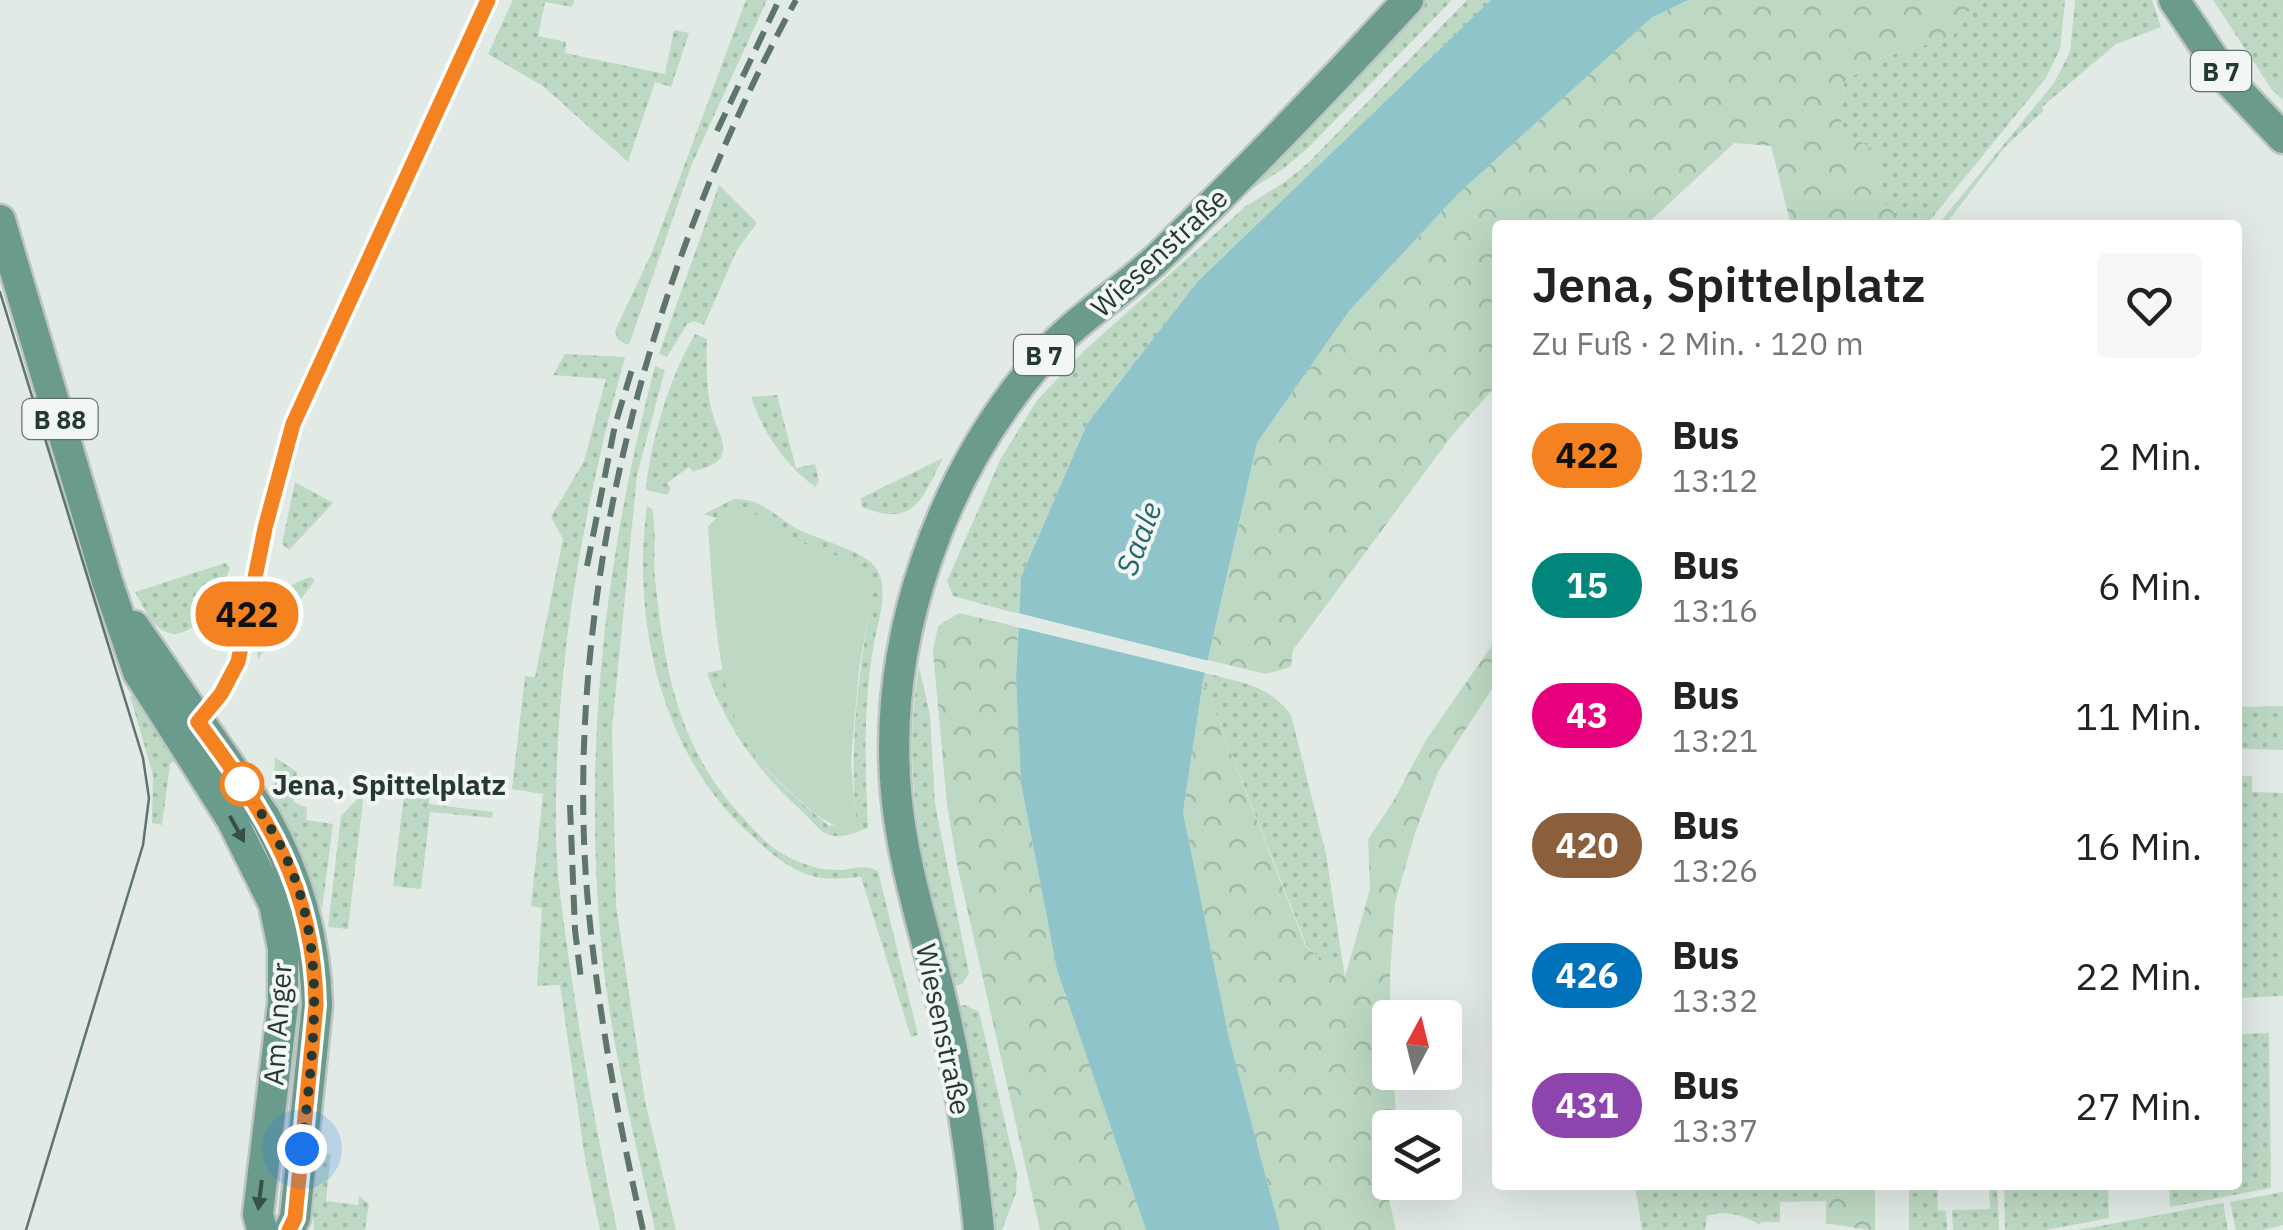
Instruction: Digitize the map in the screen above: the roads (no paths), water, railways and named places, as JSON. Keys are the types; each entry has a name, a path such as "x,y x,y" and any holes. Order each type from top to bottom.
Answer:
{"main road":[{"name":"Wiesenstraße","path":"979,1230 954,1058 902,840 896,794 894,713 899,674 914,598 929,552 996,418 1043,356 1159,258 1285,134 1408,0"},
{"name":"B 7","path":"2174,0 2227,79 2283,138"},
{"name":"B 88","path":"0,220 138,672 184,724"},
{"name":"Am Anger","path":"184,724 274,904 282,948 283,1004 258,1214 262,1230"},
{"name":"Am Anger","path":"184,724 265,817 284,851 306,918 316,974 316,1005 295,1218 289,1230"}],"water":[{"name":"Saale","path":"1491,0 1688,0 1651,18 1459,193 1349,311 1257,443 1203,681 1183,812 1229,1038 1280,1230 1146,1230 1057,970 1021,783 1016,678 1021,577 1087,424 1198,281"}],"tram line":[{"path":"0,292 143,758 149,798 143,845 26,1230"}],"railway":[{"path":"717,131 779,0"},
{"path":"643,1230 608,1056 590,923 583,766 590,653 606,539 630,426 661,314 700,206 745,100 796,0"},
{"path":"587,566 615,425 633,366"},
{"path":"570,805 581,979"}],"place":[{"name":"Jena, Spittelplatz","path":"242,784"}]}
